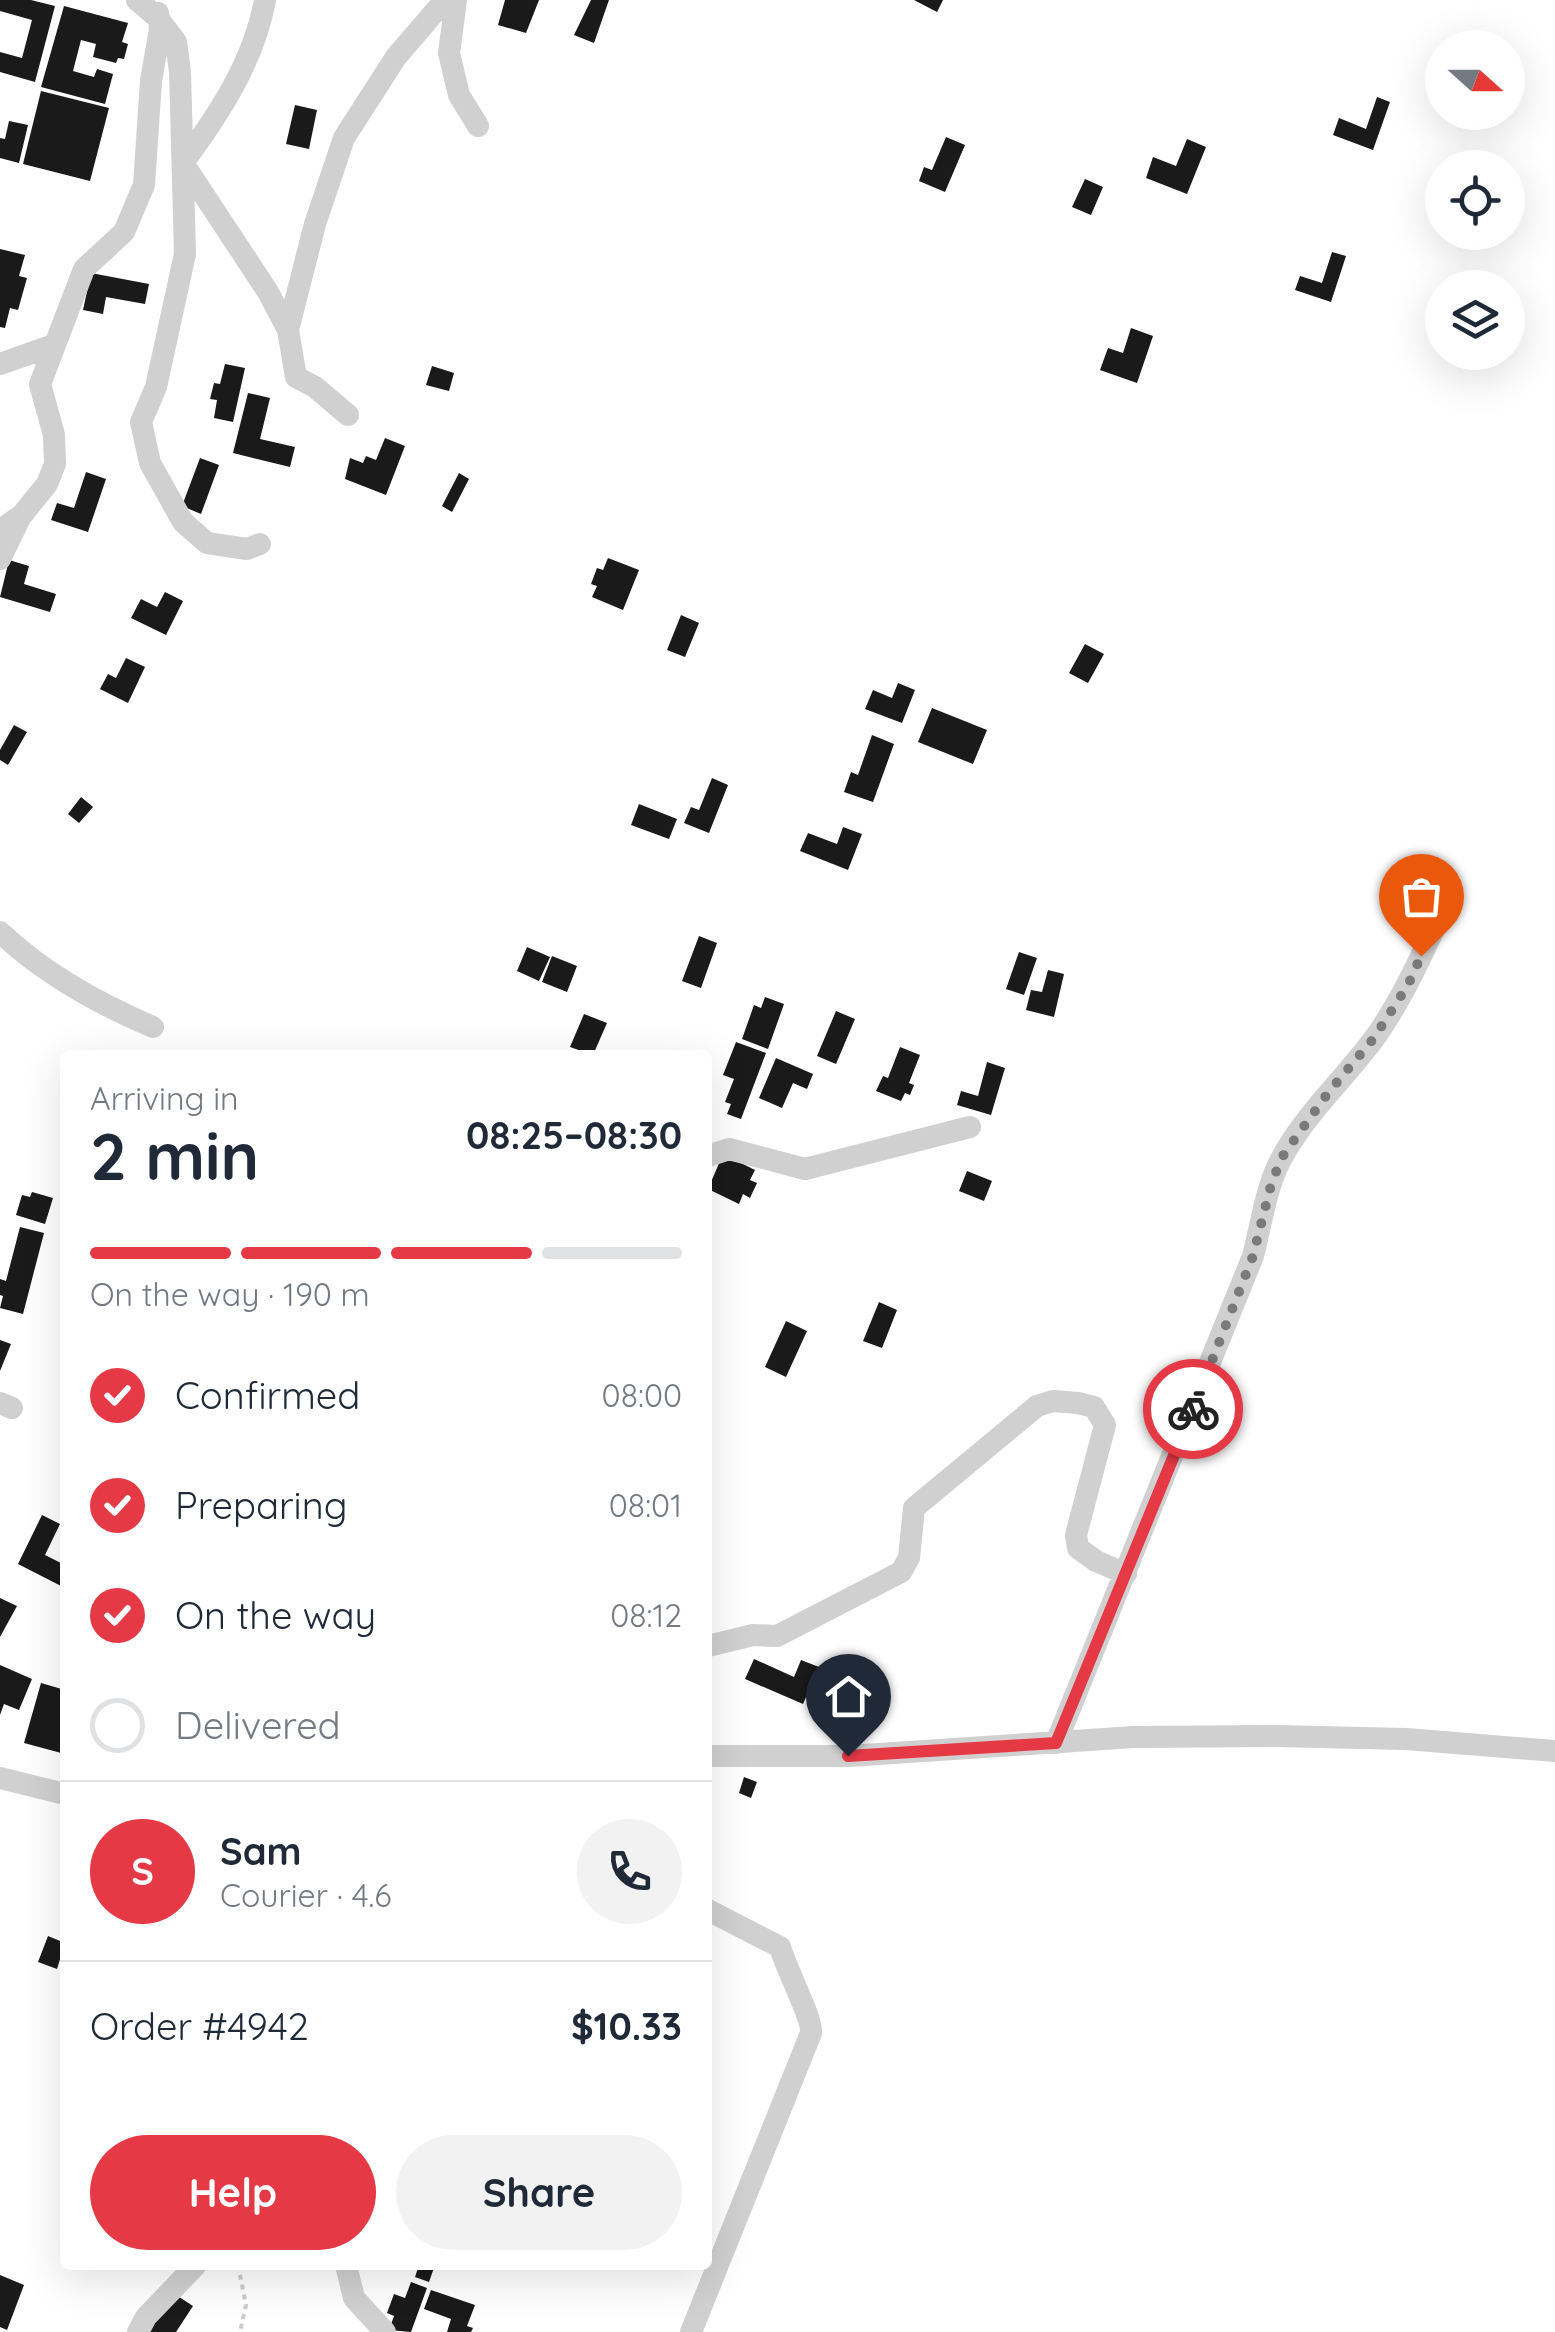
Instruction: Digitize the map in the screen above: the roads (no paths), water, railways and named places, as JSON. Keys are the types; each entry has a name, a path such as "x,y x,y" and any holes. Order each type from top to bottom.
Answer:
{"street":[{"path":"137,0 159,8 176,42 183,163 185,254 156,387 141,422 150,463 183,522 207,543 247,549 260,544"},
{"path":"183,163 218,116 247,58 265,0"},
{"path":"288,330 315,224 344,138 396,57 445,0"},
{"path":"456,0 449,54 459,94 478,126"},
{"path":"0,558 22,515 56,464 54,435 40,384 54,344 84,269 124,232 144,185 159,8"},
{"path":"183,163 224,222 288,330 296,377 315,387 348,415"},
{"path":"0,364 54,344"},
{"path":"0,530 22,515"},
{"path":"1056,1743 1253,1256 1272,1181 1284,1154 1313,1111 1374,1038 1408,985 1434,927"},
{"path":"0,932 16,948 100,1004 153,1027"},
{"path":"712,1155 729,1149 806,1169 970,1126"},
{"path":"712,1645 753,1635 777,1636 900,1572 910,1558 914,1508 1024,1414 1053,1400 1094,1408 1105,1424 1076,1535 1078,1548 1126,1574"},
{"path":"712,1756 848,1756 1134,1737 1276,1736 1406,1739 1555,1751"},
{"path":"0,1778 60,1793"},
{"path":"691,2332 813,2021 798,1997 780,1947 712,1912"},
{"path":"138,2332 146,2318 191,2270"},
{"path":"347,2270 354,2298 384,2332"}]}
